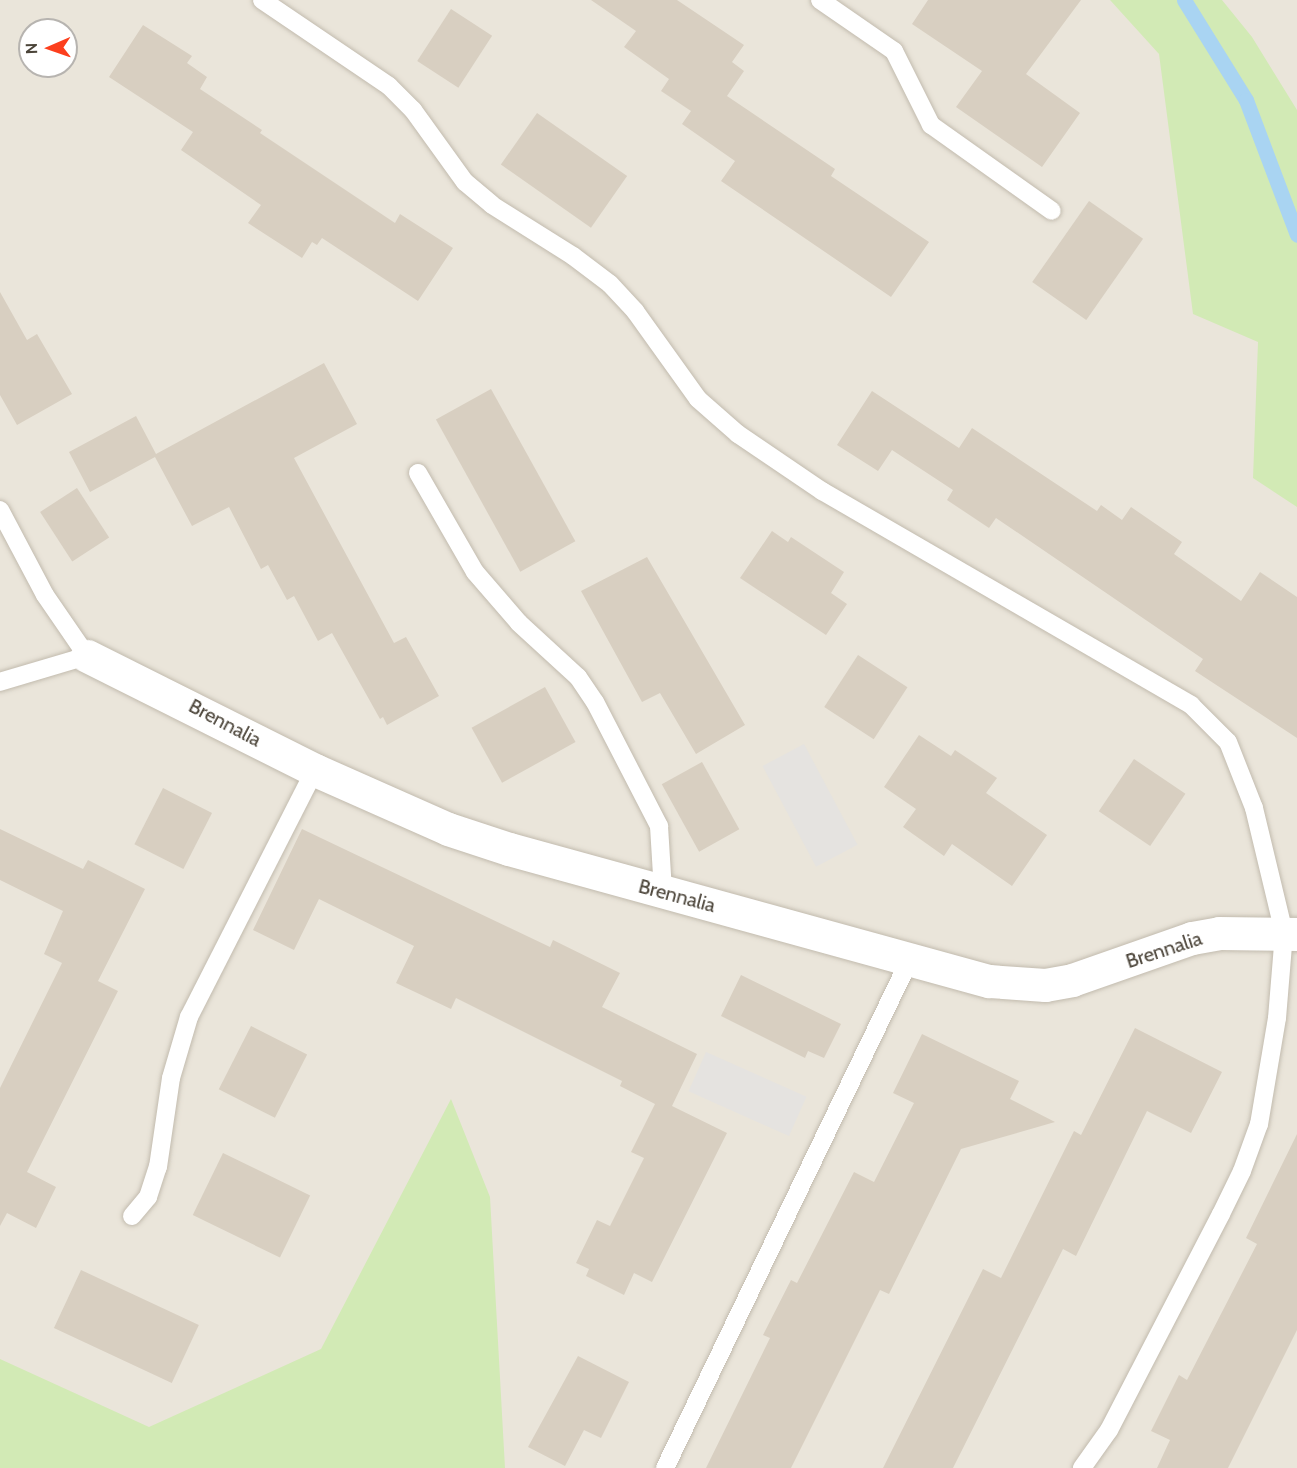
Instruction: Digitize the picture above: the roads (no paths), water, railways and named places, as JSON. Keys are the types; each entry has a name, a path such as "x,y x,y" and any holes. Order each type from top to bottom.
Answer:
{"street":[{"name":"Brennalia","path":"87,656 315,770 448,828 663,892 988,981 1045,986 1100,972 1192,938 1248,931 1290,934"}],"lane":[{"path":"262,0 389,86 413,110 465,182 492,205 573,256 610,284 635,311 698,399 738,434 822,491 1167,690 1212,723 1240,765 1290,934 1259,1124 1242,1172 1109,1430 1082,1468"},
{"path":"820,0 894,51 904,65 920,109 945,138 1052,211"},
{"path":"418,473 475,572 519,623 578,677 595,702 659,826 663,892"},
{"path":"0,510 45,595 87,656 0,682"},
{"path":"132,1216 148,1197 158,1167 171,1078 189,1017 315,770"},
{"path":"665,1468 910,959"}],"waterway":[{"path":"1184,0 1246,100 1297,235"}]}
